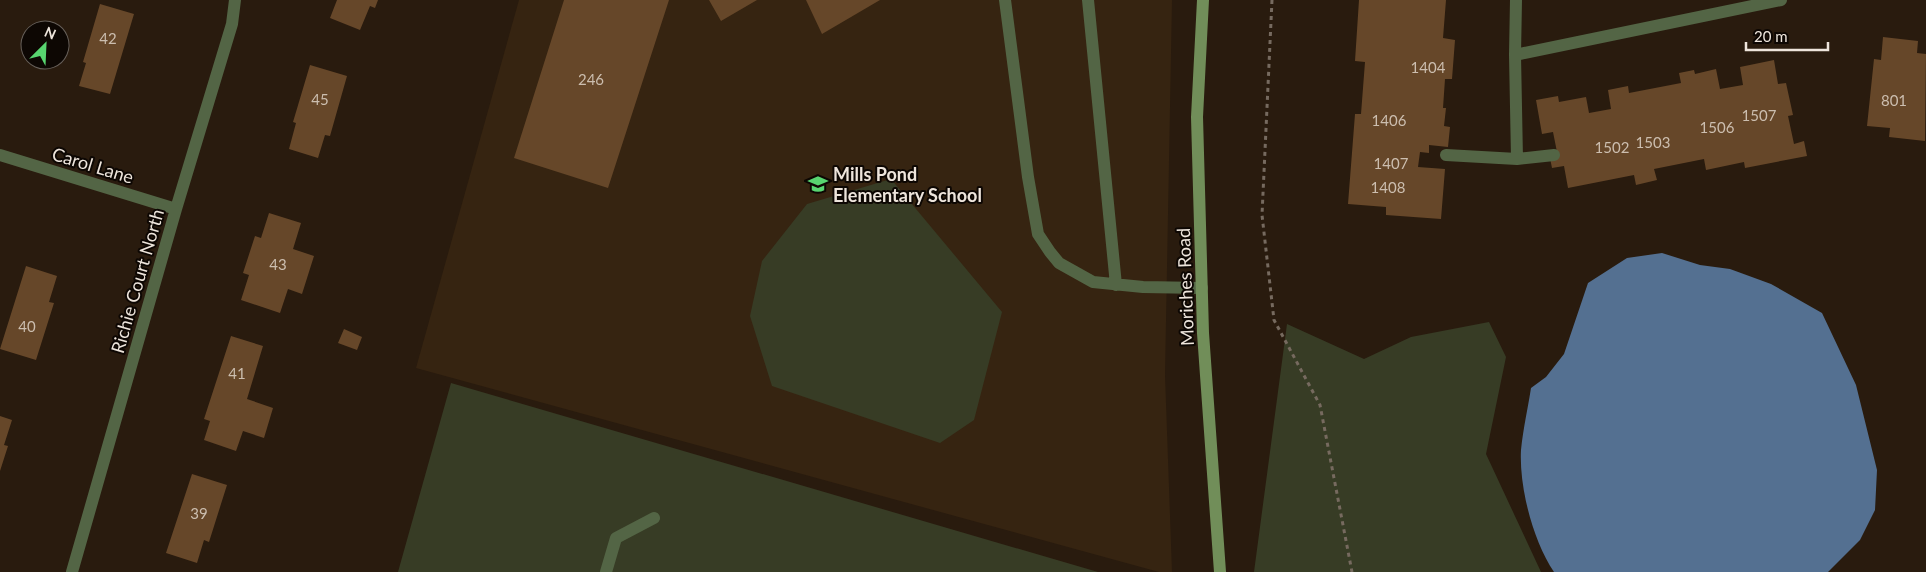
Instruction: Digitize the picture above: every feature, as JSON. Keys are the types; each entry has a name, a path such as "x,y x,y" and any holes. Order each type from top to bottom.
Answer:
{"main road":[{"name":"Moriches Road","path":"1203,0 1197,117 1202,288 1204,346 1220,572"}],"street":[{"name":"Richie Court North","path":"72,572 176,209 232,24 235,0"},
{"path":"1005,0 1028,177 1038,234 1050,252 1059,263 1092,282 1143,287 1202,288"},
{"path":"1088,0 1116,285"},
{"path":"1516,0 1517,159"},
{"path":"1515,55 1781,0"},
{"name":"Carol Lane","path":"0,155 176,209"},
{"path":"1446,155 1517,159 1554,155"},
{"path":"606,572 616,538 654,518"}],"path":[{"path":"1272,0 1262,215 1274,320 1320,405 1352,572"}],"shaded area":[{"name":"Mills Pond Elementary School","path":"519,0 1172,0 1165,375 1172,572 1159,572 416,368"}],"green space":[{"path":"891,179 1002,312 974,420 940,443 772,386 750,316 762,261 807,204"},
{"path":"1489,322 1506,357 1486,454 1541,572 1254,572 1287,324 1364,359 1411,337"},
{"path":"451,383 1098,572 398,572"}],"water":[{"path":"1662,253 1700,265 1730,269 1771,284 1822,313 1856,385 1877,470 1875,510 1860,540 1828,572 1554,572 1546,559 1534,530 1522,480 1521,450 1531,388 1546,377 1564,354 1588,283 1627,258"}],"building":[{"path":"337,0 378,0 375,8 370,6 360,30 330,18"},
{"path":"564,0 669,0 608,188 514,158"},
{"path":"709,0 757,0 721,21"},
{"path":"806,0 880,0 822,34"},
{"path":"1359,0 1446,0 1443,38 1455,40 1452,79 1445,79 1443,108 1446,108 1444,126 1450,127 1448,147 1429,145 1429,153 1420,152 1418,167 1445,169 1441,219 1386,215 1386,207 1348,204 1355,114 1361,114 1365,62 1355,61"},
{"path":"100,4 134,14 110,94 79,86 86,63 83,62"},
{"path":"1883,37 1918,41 1917,53 1926,54 1925,141 1889,137 1890,128 1867,126 1874,59 1881,60"},
{"path":"1774,60 1778,84 1786,83 1793,115 1788,116 1794,144 1804,141 1807,156 1745,168 1744,162 1706,170 1704,159 1654,169 1657,180 1636,185 1634,175 1568,188 1564,166 1552,168 1549,153 1557,152 1553,132 1542,134 1536,100 1558,96 1559,102 1586,97 1589,113 1611,109 1608,90 1628,86 1629,93 1681,83 1679,73 1694,70 1695,74 1716,69 1720,89 1743,85 1740,67"},
{"path":"310,65 347,76 330,136 325,135 318,158 289,149 296,123 293,122"},
{"path":"269,213 301,223 293,249 314,256 302,294 288,289 280,313 241,300 249,275 243,273 255,236 261,238"},
{"path":"26,266 57,276 49,302 54,303 36,360 0,349"},
{"path":"344,329 362,337 357,350 338,343"},
{"path":"231,336 263,346 247,399 273,408 264,438 243,431 236,451 204,440 210,421 204,419"},
{"path":"0,416 12,420 4,445 8,446 0,471"},
{"path":"192,474 227,485 209,542 204,540 197,563 166,553"}],"place":[{"name":"Mills Pond Elementary School","path":"818,184"}]}
